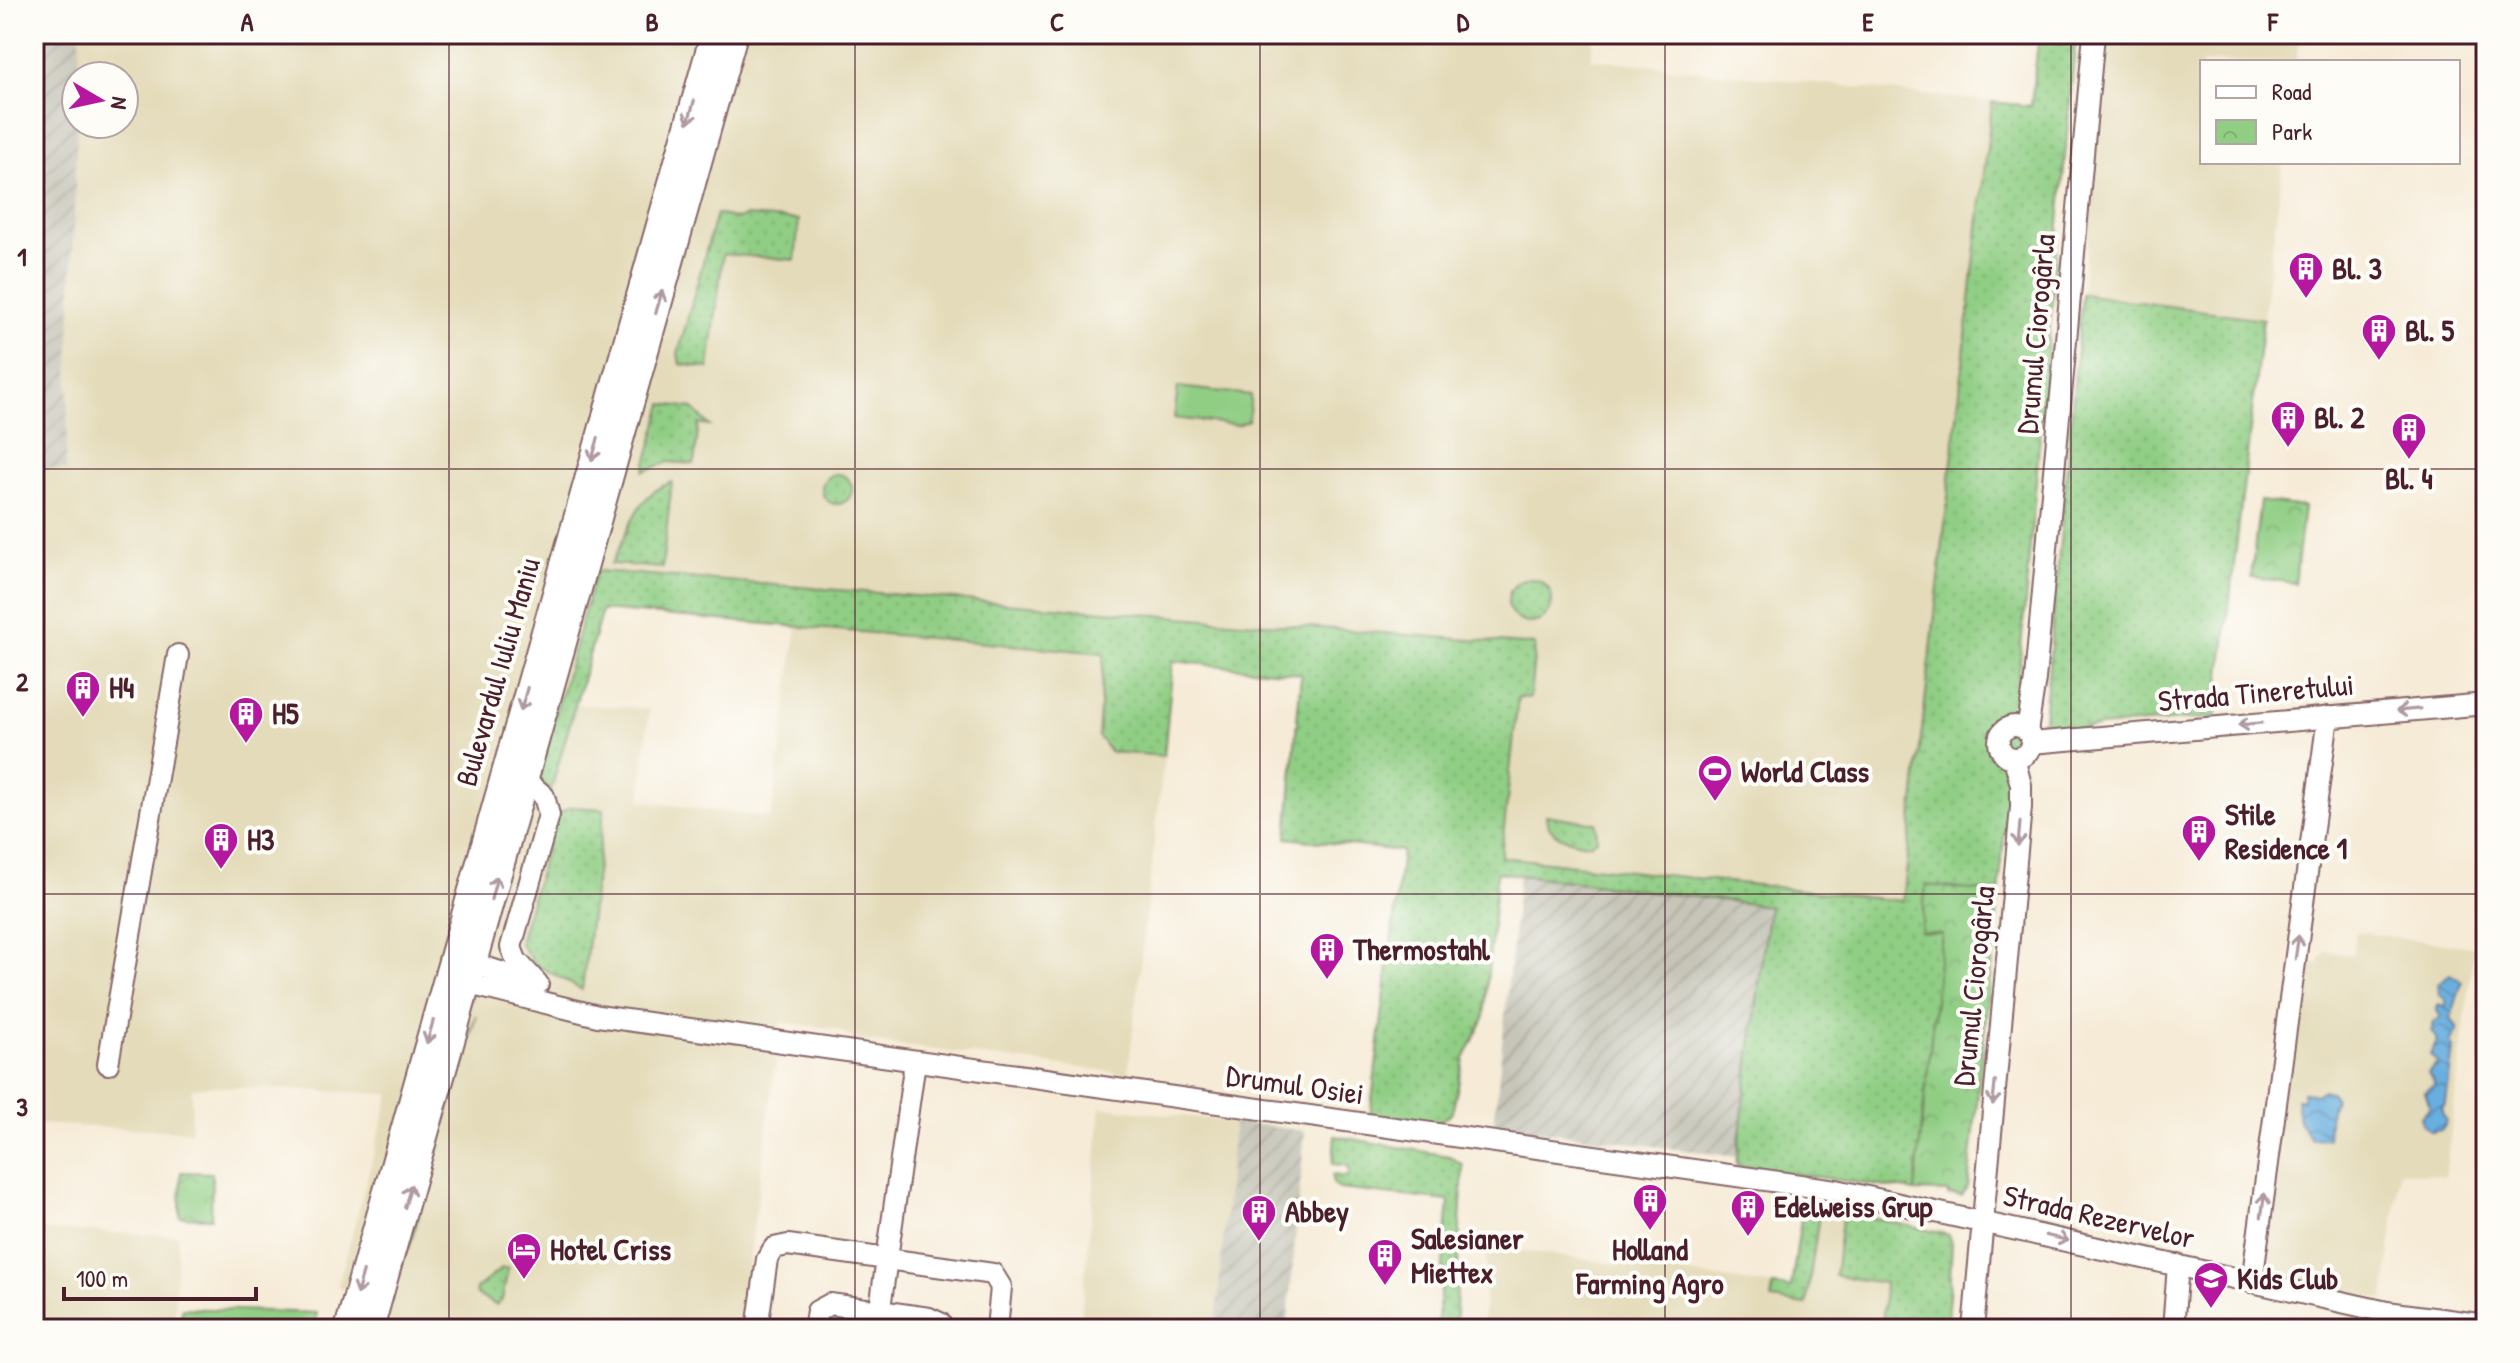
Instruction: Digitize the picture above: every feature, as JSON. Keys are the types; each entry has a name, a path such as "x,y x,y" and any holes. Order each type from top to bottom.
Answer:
{"main road":[{"name":"Bulevardul Iuliu Maniu","path":"459,971 524,779 625,385 722,80 714,64 720,35"},
{"name":"Bulevardul Iuliu Maniu","path":"360,1326 625,385 720,35"}],"street":[{"name":"Drumul Ciorogârla","path":"2023,734 2023,694 2037,639 2094,34"},
{"path":"108,1064 178,655"},
{"name":"Strada Tineretului","path":"2023,734 2328,717 2486,704"},
{"path":"2252,1282 2328,717"},
{"path":"2002,733 2023,734 2027,752 2014,758 2002,752 1999,743 2002,733"},
{"name":"Drumul Ciorogârla","path":"1973,1329 2021,807 2021,785 2014,758"},
{"path":"524,779 544,796 549,815 511,947 516,960 538,984"},
{"name":"Drumul Osiei","path":"459,971 538,984 598,1016"},
{"name":"Drumul Osiei","path":"459,971 598,1016 1836,1190 1981,1221"},
{"path":"878,1320 915,1061"},
{"path":"1954,1215 1970,1230 1979,1250"},
{"name":"Strada Rezervelor","path":"1981,1221 2387,1312 2486,1325"},
{"path":"757,1329 767,1259 774,1248 788,1245 993,1274 1001,1287 997,1329"},
{"path":"2173,1329 2178,1265"},
{"path":"814,1329 817,1311 830,1304 878,1320 936,1320 942,1329"}],"shaded area":[{"path":"34,34 80,34 79,60 60,60 60,140 77,140 66,469 34,468"},
{"path":"80,34 1594,34 1591,59 1992,102 1904,901 1500,857 1518,696 1530,697 1535,646 601,610 576,704 649,709 641,801 771,818 797,626 1105,653 1100,743 1110,752 1164,756 1128,1074 858,1040 836,1029 781,1022 740,1329 396,1329 338,1286 390,1094 208,1086 192,1089 191,1131 34,1124 34,468 66,468 76,140 140,140 140,60 79,60","holes":["561,809 604,809 535,964 524,945"]},
{"path":"2107,34 2300,34 2296,60 2200,60 2200,164 2283,164 2263,319 2082,294"},
{"path":"1519,875 1769,906 1737,1157 1494,1125"},
{"path":"2356,932 2474,947 2445,1177 2400,1171 2384,1300 2258,1270 2286,1063 2300,1000 2297,985 2299,966 2318,963 2326,951 2353,955"},
{"path":"1101,1107 1234,1122 1215,1329 1080,1329"},
{"path":"1234,1122 1305,1131 1287,1329 1215,1329"},
{"path":"1803,1205 1946,1232 1952,1243 1947,1329 1483,1329 1487,1246 1790,1288"},
{"path":"34,1230 178,1235 174,1329 34,1329"}],"green space":[{"path":"2039,34 2076,34 1999,893 1926,886 1942,934 1915,1191 1736,1165 1769,906 1497,872 1484,1018 1464,1059 1452,1113 1435,1124 1370,1117 1402,851 1287,838 1301,674 1173,661 1164,756 1110,752 1098,736 1104,653 602,610 551,790 540,782 538,776 595,574 599,571 1535,645 1530,698 1518,697 1501,857 1903,901 1992,102 2031,106"},
{"path":"716,214 738,219 746,216 799,220 795,260 723,254 709,368 680,364 678,354"},
{"path":"2082,294 2263,319 2216,717 2043,732"},
{"path":"1178,387 1251,395 1248,421 1237,425 1174,418"},
{"path":"663,404 692,408 710,426 699,424 694,464 669,462 644,471"},
{"path":"837,474 848,478 852,489 848,500 837,504 826,500 822,489 826,478"},
{"path":"672,482 662,568 611,564 641,505 659,488"},
{"path":"2260,501 2304,507 2295,583 2251,577"},
{"path":"1530,579 1546,585 1552,601 1546,617 1530,623 1514,617 1508,601 1514,585"},
{"path":"571,807 604,809 582,990 535,964 519,942 556,814"},
{"path":"1546,815 1596,823 1597,840 1590,844 1562,837 1551,829"},
{"path":"1926,885 1999,893 1968,1187 1962,1196 1948,1195 1948,1192 1915,1191 1942,934 1921,932"},
{"path":"476,1015 409,1249 408,1250 406,1248"},
{"path":"1335,1136 1449,1156 1463,1165 1455,1329 1437,1329 1449,1201 1340,1189 1333,1184 1332,1175 1348,1177 1349,1166 1333,1164"},
{"path":"181,1172 212,1173 211,1218 180,1217"},
{"path":"1803,1205 1820,1208 1806,1305 1771,1300 1773,1286 1791,1288"},
{"path":"1843,1211 1949,1235 1952,1243 1947,1329 1882,1329 1885,1283 1835,1276"},
{"path":"502,1268 508,1268 502,1300 496,1305 477,1295 476,1289"},
{"path":"182,1308 317,1313 314,1329 181,1329"},
{"path":"826,1313 864,1313 862,1329 822,1329"}],"water":[{"path":"2450,974 2462,982 2451,1018 2458,1029 2450,1042 2453,1049 2446,1103 2441,1109 2446,1122 2441,1130 2431,1132 2423,1125 2421,1117 2430,1107 2425,1092 2435,1084 2428,1073 2438,1063 2430,1055 2438,1040 2432,1031 2434,1022 2441,1017 2436,1009 2439,1005 2445,1008 2446,1000 2440,995 2438,984"},
{"path":"2323,1090 2331,1092 2335,1100 2330,1109 2328,1138 2310,1139 2299,1121 2296,1099 2302,1100 2303,1092 2316,1094"}],"place":[{"name":"Bl. 3","path":"2306,300"},
{"name":"Bl. 5","path":"2379,362"},
{"name":"Bl. 2","path":"2288,449"},
{"name":"Bl. 4","path":"2409,461"},
{"name":"H4","path":"83,719"},
{"name":"H5","path":"246,745"},
{"name":"World Class","path":"1715,803"},
{"name":"Stile Residence 1","path":"2199,863"},
{"name":"H3","path":"221,871"},
{"name":"Thermostahl","path":"1327,981"},
{"name":"Holland Farming Agro","path":"1650,1232"},
{"name":"Edelweiss Grup","path":"1748,1238"},
{"name":"Abbey","path":"1259,1243"},
{"name":"Hotel Criss","path":"524,1281"},
{"name":"Salesianer Miettex","path":"1385,1287"},
{"name":"Kids Club","path":"2211,1310"}]}
